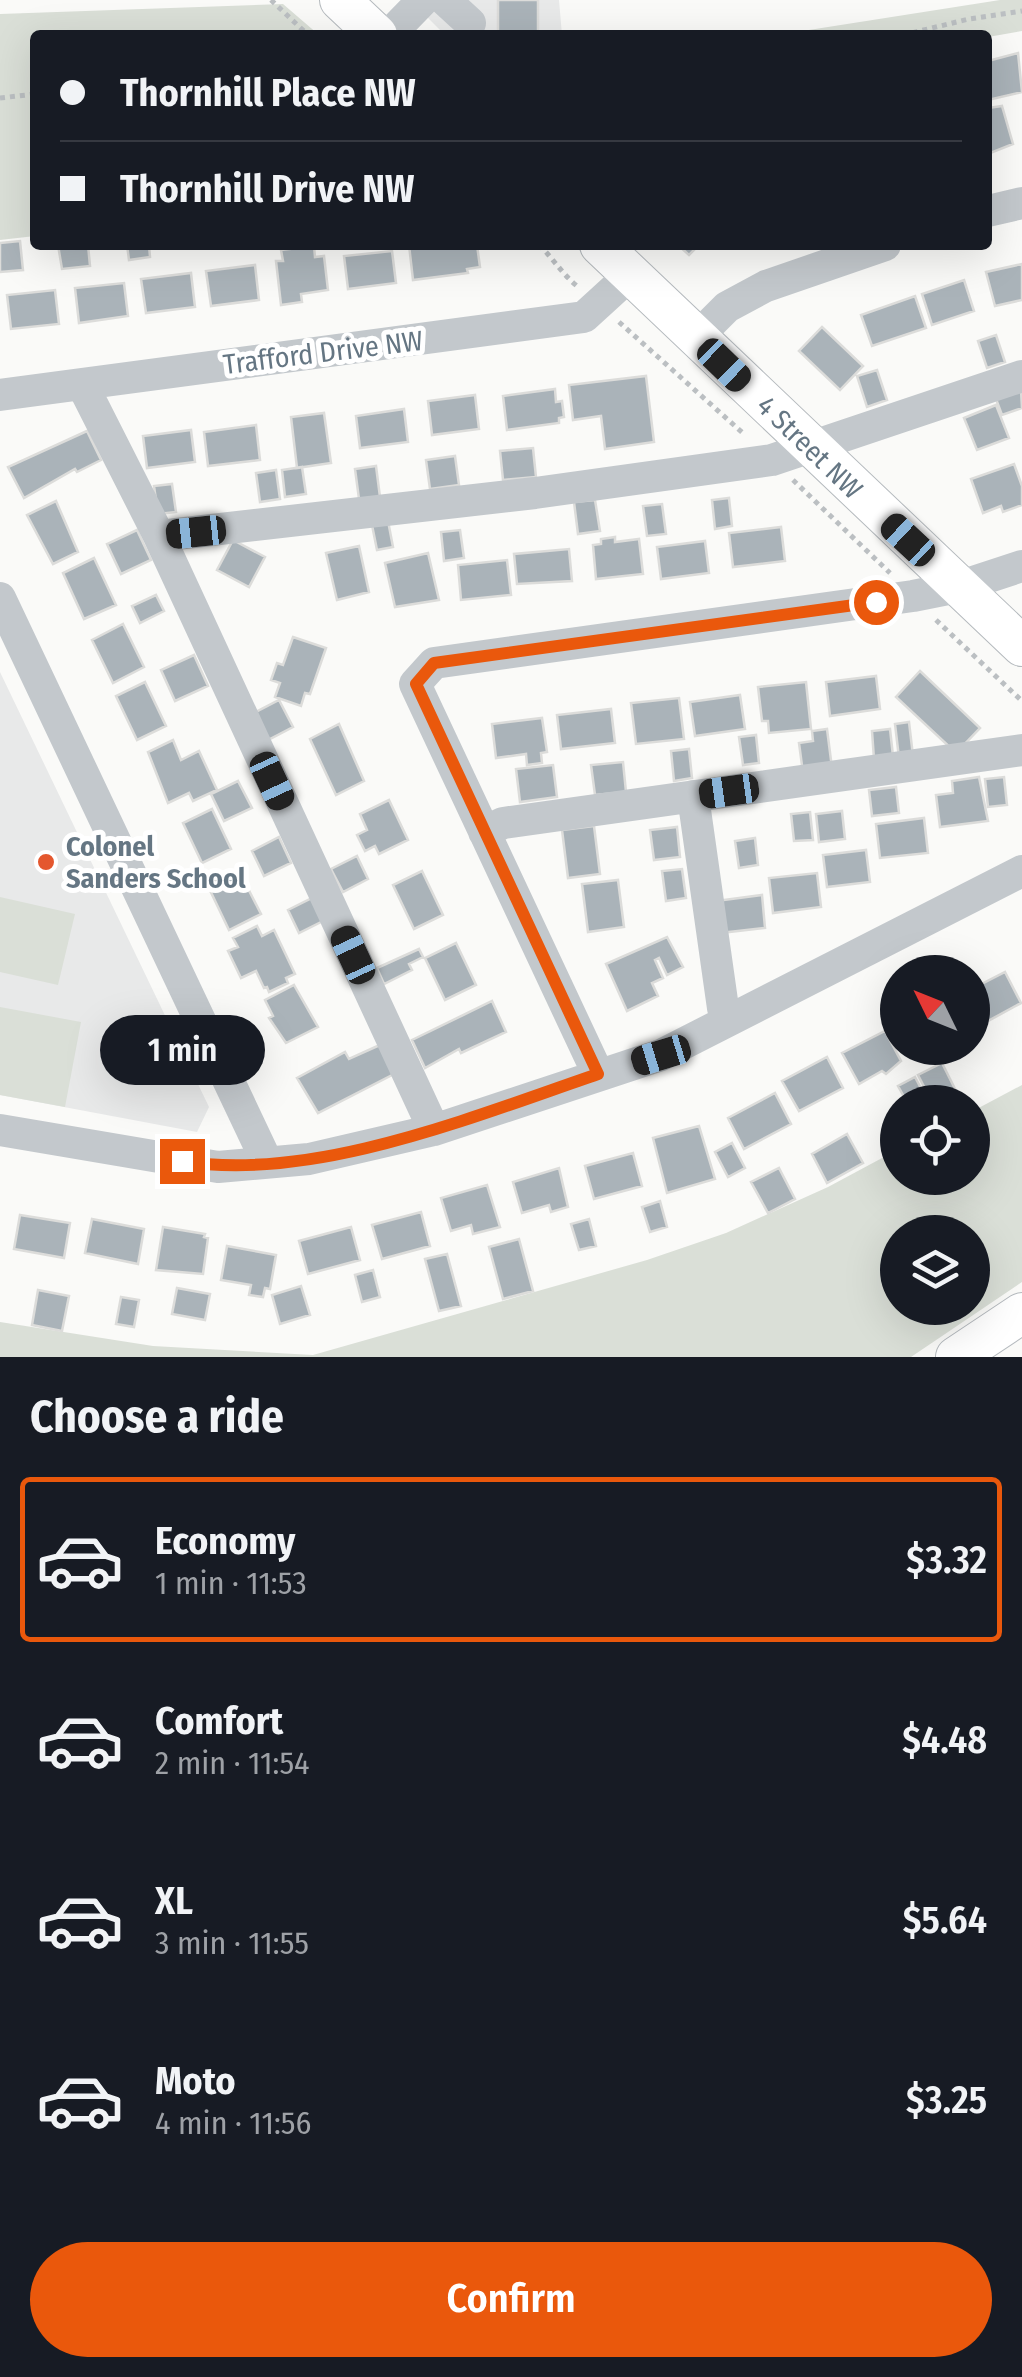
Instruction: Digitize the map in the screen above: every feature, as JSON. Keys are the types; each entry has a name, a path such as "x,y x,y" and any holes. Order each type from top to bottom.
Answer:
{"main road":[{"path":"344,2 372,30"},
{"name":"4 Street NW","path":"605,250 810,448 946,602 1022,646"},
{"path":"956,1357 1022,1314"}],"street":[{"path":"394,30 422,0"},
{"path":"445,0 470,23"},
{"path":"992,210 1022,203"},
{"path":"696,338 727,307 766,286 870,250"},
{"name":"Trafford Drive NW","path":"0,395 584,317 630,275"},
{"path":"158,536 534,493 772,460 1022,376"},
{"path":"82,384 158,536 434,1130"},
{"path":"598,1074 416,684 434,663 913,596 946,602 1022,566"},
{"path":"0,598 268,1162"},
{"path":"484,832 503,823 1022,750"},
{"path":"693,796 723,1008 728,1020"},
{"path":"0,1130 218,1167 309,1160 434,1130 661,1055 1022,872"}],"path":[{"path":"271,0 303,30"},
{"path":"924,30 1022,11"},
{"path":"0,98 30,95"},
{"path":"544,250 557,261 565,276"},
{"path":"946,602 1022,701"}],"shaded area":[{"path":"410,0 559,0 562,30 440,30"},
{"path":"1000,0 1022,0 1022,31 992,36 992,30 809,30"},
{"path":"283,4 313,30 30,30 30,237 0,240 0,14"},
{"name":"Colonel Sanders School","path":"0,672 209,1107 197,1132 0,1095"},
{"path":"0,897 75,914 58,985 0,972"},
{"path":"0,1007 81,1022 65,1107 0,1095"},
{"path":"1022,1085 1022,1282 990,1304 990,1215 880,1215 880,1325 958,1325 911,1357 0,1357 0,1322 153,1346 313,1355 647,1260 726,1233 880,1159 880,1195 990,1195 990,1102"}],"building":[{"path":"498,0 538,0 538,30 498,30"},
{"path":"1018,53 1022,92 992,99 992,60"},
{"path":"1002,106 1013,144 992,152 992,107"},
{"path":"20,241 23,270 0,272 0,243"},
{"path":"59,250 88,250 90,266 62,269"},
{"path":"128,250 149,250 150,257 129,260"},
{"path":"281,250 314,250 315,257 324,256 328,290 301,294 302,302 281,305 276,261 283,261"},
{"path":"410,250 478,250 480,267 467,269 468,273 413,280"},
{"path":"392,251 396,283 348,289 344,256"},
{"path":"1022,264 1022,300 995,306 986,272"},
{"path":"255,265 259,300 211,306 206,271"},
{"path":"191,273 195,307 146,313 141,279"},
{"path":"964,280 974,311 932,325 922,294"},
{"path":"124,283 128,316 79,323 75,288"},
{"path":"55,290 59,324 11,329 7,295"},
{"path":"915,296 926,328 872,346 861,315"},
{"path":"822,327 863,366 840,390 799,351"},
{"path":"996,335 1005,362 987,368 978,341"},
{"path":"877,370 887,400 867,407 857,376"},
{"path":"646,376 654,442 605,449 601,416 573,420 569,385"},
{"path":"555,389 556,402 562,401 564,417 559,418 559,423 507,430 503,396"},
{"path":"1021,390 1022,408 1002,415 996,399"},
{"path":"475,395 479,429 432,435 428,401"},
{"path":"996,405 1009,438 977,450 964,418"},
{"path":"404,409 408,442 360,448 356,416"},
{"path":"324,413 331,463 297,468 291,417"},
{"path":"256,425 260,460 208,466 204,432"},
{"path":"191,430 195,462 147,468 143,436"},
{"path":"87,431 101,460 77,472 75,469 24,498 8,467"},
{"path":"533,448 536,477 503,480 500,451"},
{"path":"455,456 459,485 430,489 426,460"},
{"path":"1014,464 1022,486 1022,505 1003,512 1001,506 983,513 971,479"},
{"path":"376,466 380,497 359,499 355,469"},
{"path":"302,467 306,494 285,497 282,470"},
{"path":"276,470 280,499 260,502 256,473"},
{"path":"172,484 176,512 158,514 154,486"},
{"path":"729,498 732,526 715,529 712,500"},
{"path":"595,500 600,531 578,534 574,502"},
{"path":"56,501 78,552 53,564 27,515"},
{"path":"662,504 666,534 647,536 643,506"},
{"path":"388,521 393,547 377,550 372,525"},
{"path":"781,527 785,561 733,567 729,533"},
{"path":"137,530 151,560 121,574 107,544"},
{"path":"460,530 464,558 444,561 441,532"},
{"path":"615,537 615,542 639,539 643,574 596,579 593,545"},
{"path":"233,540 265,557 249,587 217,570"},
{"path":"705,541 709,573 661,579 657,547"},
{"path":"359,546 369,592 337,600 326,553"},
{"path":"569,549 572,581 517,584 514,554"},
{"path":"428,553 439,600 395,607 385,563"},
{"path":"94,558 116,605 84,619 63,573"},
{"path":"507,560 511,595 461,600 458,565"},
{"path":"156,595 164,611 140,623 132,606"},
{"path":"123,624 144,667 113,683 92,640"},
{"path":"293,637 326,648 310,694 305,693 301,706 275,697 280,683 271,680 277,663 283,665"},
{"path":"194,655 208,686 175,701 161,670"},
{"path":"920,671 980,728 956,753 896,697"},
{"path":"876,676 880,709 830,716 826,682"},
{"path":"145,682 166,726 137,740 116,696"},
{"path":"806,682 811,729 769,733 768,721 762,721 758,687"},
{"path":"740,695 745,729 695,736 690,702"},
{"path":"679,698 684,739 636,744 631,703"},
{"path":"279,700 293,727 268,740 254,713"},
{"path":"611,709 615,743 561,749 557,715"},
{"path":"542,718 547,752 541,753 542,763 527,765 526,754 496,758 492,724"},
{"path":"909,722 913,756 899,758 895,724"},
{"path":"339,724 364,781 336,795 310,739"},
{"path":"827,729 832,768 803,773 799,743 813,741 812,731"},
{"path":"890,729 893,756 874,759 872,731"},
{"path":"756,735 759,763 743,765 739,737"},
{"path":"173,740 181,760 199,751 217,790 193,801 189,793 168,803 148,752"},
{"path":"689,749 692,778 674,781 671,751"},
{"path":"623,762 626,792 595,795 591,765"},
{"path":"553,765 557,797 520,802 516,769"},
{"path":"979,777 988,821 940,827 936,795 953,793 952,781"},
{"path":"1004,777 1007,805 988,807 985,779"},
{"path":"238,781 252,808 224,821 211,794"},
{"path":"896,787 899,813 872,816 869,790"},
{"path":"389,800 408,840 379,854 375,846 365,851 357,835 367,830 360,814"},
{"path":"212,809 231,849 202,863 183,823"},
{"path":"842,811 845,839 819,842 816,814"},
{"path":"810,812 813,840 794,841 791,814"},
{"path":"924,818 928,853 880,858 876,824"},
{"path":"594,826 600,874 568,878 562,830"},
{"path":"677,827 680,857 654,860 650,830"},
{"path":"279,837 291,863 264,876 252,851"},
{"path":"755,838 758,865 739,868 735,841"},
{"path":"866,850 870,882 827,887 823,855"},
{"path":"357,856 368,879 343,892 331,869"},
{"path":"238,869 261,914 229,930 207,884"},
{"path":"682,869 686,898 666,901 662,871"},
{"path":"422,871 443,915 414,929 393,885"},
{"path":"817,873 821,907 773,913 769,878"},
{"path":"618,880 624,927 588,932 582,884"},
{"path":"762,895 765,928 720,933 716,901"},
{"path":"312,898 323,921 299,933 288,910"},
{"path":"257,926 262,936 274,930 295,974 286,978 288,983 269,992 256,971 241,978 228,951 238,947 233,938"},
{"path":"667,937 683,967 667,975 659,958 655,960 663,978 652,983 658,996 627,1011 606,964"},
{"path":"456,943 476,985 445,1000 425,958"},
{"path":"419,949 423,957 409,964 412,970 384,984 377,968"},
{"path":"1005,972 1021,1003 990,1020 990,980"},
{"path":"294,985 318,1027 286,1043 269,1018 273,1016 265,1000"},
{"path":"492,1001 506,1032 461,1053 459,1049 425,1068 412,1040"},
{"path":"880,1034 880,1065 896,1065 886,1074 882,1071 859,1084 842,1053"},
{"path":"382,1044 396,1073 318,1113 297,1078 345,1052 349,1059"},
{"path":"827,1057 843,1088 799,1111 782,1081"},
{"path":"943,1065 953,1085 923,1085 918,1075"},
{"path":"915,1077 919,1085 900,1085"},
{"path":"775,1093 791,1124 744,1149 728,1118"},
{"path":"699,1126 715,1179 667,1193 653,1138"},
{"path":"847,1134 863,1163 827,1183 812,1154"},
{"path":"732,1143 745,1168 728,1177 715,1152"},
{"path":"633,1153 642,1186 594,1199 585,1166"},
{"path":"559,1168 568,1207 551,1212 549,1205 522,1213 513,1182"},
{"path":"779,1168 795,1199 768,1213 751,1182"},
{"path":"487,1185 500,1227 473,1234 471,1225 451,1231 441,1198"},
{"path":"660,1201 667,1227 650,1232 642,1207"},
{"path":"421,1212 430,1246 382,1259 372,1225"},
{"path":"20,1215 70,1223 64,1258 14,1249"},
{"path":"92,1219 144,1229 138,1264 85,1253"},
{"path":"589,1219 596,1246 579,1250 571,1224"},
{"path":"163,1227 205,1234 208,1238 203,1274 156,1270"},
{"path":"351,1227 360,1260 308,1274 299,1241"},
{"path":"519,1239 533,1291 503,1299 489,1247"},
{"path":"227,1246 276,1255 270,1289 265,1288 263,1297 249,1295 251,1285 221,1280"},
{"path":"447,1254 461,1306 439,1311 425,1259"},
{"path":"373,1270 380,1297 362,1302 355,1275"},
{"path":"301,1286 310,1315 280,1324 272,1295"},
{"path":"177,1288 210,1294 205,1320 172,1314"},
{"path":"38,1290 69,1296 62,1331 32,1325"},
{"path":"121,1297 139,1300 134,1327 116,1324"}],"place":[{"name":"Colonel Sanders School","path":"46,862"}],"route":[{"path":"182,1161 218,1167 309,1160 434,1130 598,1074 416,684 434,663 876,602"}]}
